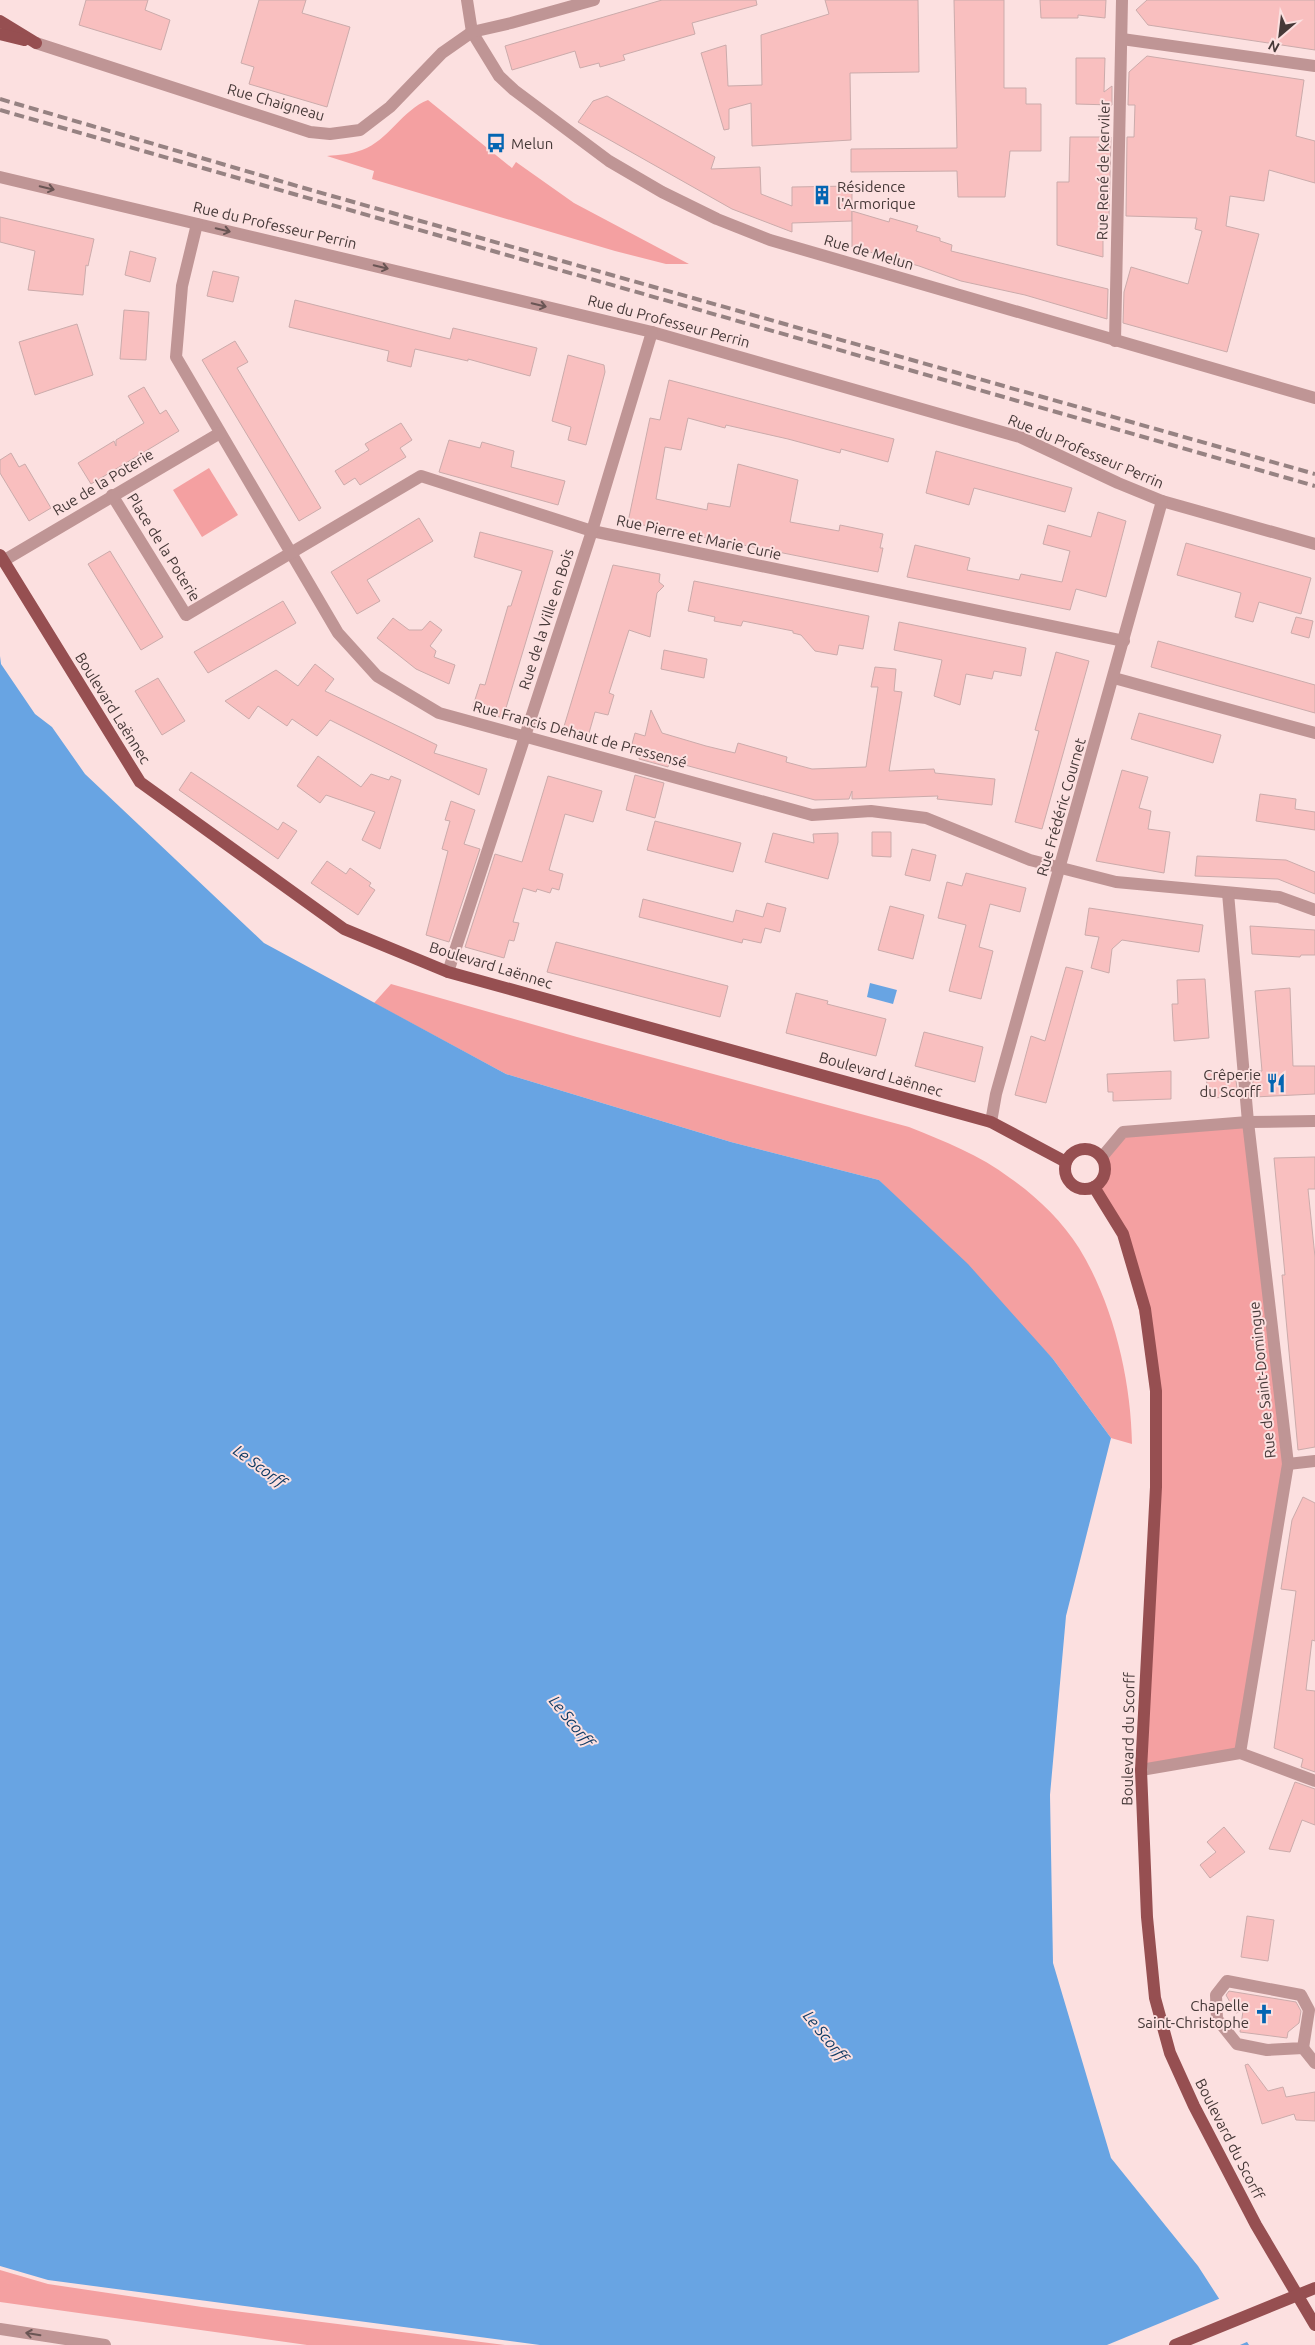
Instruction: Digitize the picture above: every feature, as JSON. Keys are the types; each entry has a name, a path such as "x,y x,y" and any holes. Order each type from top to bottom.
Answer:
{"main road":[{"name":"Rue Chaigneau","path":"0,21 36,43"},
{"name":"Rue Chaigneau","path":"0,34 36,43"},
{"name":"Boulevard Laënnec","path":"2,558 140,782 344,930 448,972 991,1122 1066,1162"},
{"path":"1082,1149 1096,1152 1102,1158 1105,1174 1101,1182 1094,1187 1085,1189 1075,1187 1068,1181 1065,1172 1066,1162 1070,1156 1082,1149"},
{"name":"Boulevard du Scorff","path":"1094,1187 1123,1234 1145,1309 1156,1391 1156,1487 1141,1770 1147,1916 1155,1998 1170,2053 1194,2106 1256,2225 1315,2325"},
{"path":"1175,2345 1315,2288"}],"street":[{"path":"467,0 472,32"},
{"name":"Rue Chaigneau","path":"36,43 310,132 347,134 360,130 375,120 442,53 472,32 511,24 594,0"},
{"name":"Rue René de Kerviler","path":"1115,341 1122,0"},
{"name":"Rue de Melun","path":"472,32 499,76 514,90 609,161 662,192 717,219 770,240 1315,398"},
{"path":"1122,39 1315,66"},
{"name":"Rue du Professeur Perrin","path":"0,177 652,332 1020,437 1118,483 1162,501 1315,544"},
{"name":"Rue Francis Dehaut de Pressensé","path":"197,224 182,286 176,357 338,633 377,676 440,713 812,814 871,811 926,818 1030,860 1116,882 1279,897 1315,910"},
{"name":"Rue de la Ville en Bois","path":"448,972 592,531 652,332"},
{"name":"Rue de la Poterie","path":"2,558 220,432"},
{"name":"Rue Pierre et Marie Curie","path":"291,553 421,476 592,531 1124,641"},
{"name":"Place de la Poterie","path":"112,495 186,615 291,553"},
{"name":"Rue Frédéric Cournet","path":"991,1122 996,1094 1061,868 1162,501"},
{"path":"1114,678 1315,734"},
{"name":"Rue de Saint-Domingue","path":"1228,893 1248,1122 1288,1464 1240,1753"},
{"path":"1102,1158 1123,1132 1248,1122 1315,1121"},
{"path":"1288,1464 1315,1461"},
{"path":"1141,1770 1240,1753 1315,1781"},
{"path":"1303,2048 1267,2050 1238,2044 1217,2019 1216,1995 1227,1981 1301,1995 1309,2010 1303,2048 1315,2064"},
{"path":"0,2328 106,2345"}],"shaded area":[{"path":"428,100 512,168 516,162 574,203 689,264 666,264 615,251 372,179 374,171 327,156 354,152 372,145 411,111"},
{"path":"209,468 238,515 202,537 173,490"},
{"path":"391,984 577,1037 909,1127 948,1143 986,1162 1020,1185 1048,1210 1065,1228 1091,1270 1118,1342 1128,1394 1132,1444 1111,1438 1053,1359 879,1180 731,1142 506,1074 374,1003"},
{"path":"1248,1122 1288,1464 1240,1753 1141,1770 1156,1391 1123,1235 1094,1187 1101,1181 1104,1174 1102,1157 1123,1132"},
{"path":"0,2270 48,2284 202,2307 505,2345 307,2345 0,2302"}],"water":[{"name":"Le Scorff","path":"0,656 1,664 35,714 52,727 85,774 264,943 506,1074 731,1142 879,1180 968,1264 1053,1359 1111,1438 1066,1616 1050,1795 1053,1963 1111,2158 1198,2266 1249,2345 540,2345 48,2280 0,2266"},
{"path":"870,983 897,990 893,1004 867,997"}],"pier":[{"path":"1221,2298 1249,2341 1240,2345 1107,2345"}],"building":[{"path":"86,0 148,0 145,10 170,20 161,50 79,25"},
{"path":"259,0 306,0 302,13 350,27 327,107 249,84 254,67 241,63"},
{"path":"662,0 756,0 757,5 692,23 695,34 623,55 625,60 600,67 599,63 580,68 575,51 512,70 505,46"},
{"path":"825,0 918,0 919,72 850,73 851,140 752,146 751,103 729,109 729,129 724,130 701,53 726,45 728,86 762,85 761,35 829,14"},
{"path":"954,0 1004,0 1004,88 1026,88 1026,104 1041,104 1041,151 1010,151 1005,197 958,197 957,171 851,172 851,149 957,148"},
{"path":"1040,0 1106,0 1105,18 1078,15 1078,18 1041,18"},
{"path":"1147,0 1315,0 1315,50 1148,25 1136,10"},
{"path":"1147,56 1304,80 1296,136 1315,141 1315,183 1269,170 1264,201 1230,196 1226,226 1259,234 1227,352 1123,323 1124,292 1131,267 1188,284 1202,231 1195,229 1197,218 1126,216 1127,137 1134,137 1135,105 1128,105 1129,72"},
{"path":"1076,58 1105,58 1104,92 1112,86 1112,105 1076,104"},
{"path":"607,96 715,157 711,169 760,167 761,194 792,206 792,187 852,186 852,221 792,223 792,232 732,209 578,122 593,101"},
{"path":"1070,137 1111,137 1109,216 1103,216 1103,257 1057,245 1057,182 1069,182"},
{"path":"852,211 889,222 890,218 918,226 916,231 940,238 940,241 952,245 951,251 1108,289 1107,319 1025,295 961,281 919,266 852,247"},
{"path":"0,217 94,239 88,266 86,265 83,295 28,290 35,251 0,242"},
{"path":"130,251 156,258 150,282 125,275"},
{"path":"213,271 239,277 233,302 207,296"},
{"path":"295,300 450,339 453,328 537,348 530,376 468,359 468,361 415,349 411,367 387,361 389,351 289,327"},
{"path":"124,310 149,312 146,360 120,359"},
{"path":"77,324 93,375 35,395 19,342"},
{"path":"235,341 248,362 237,368 321,508 299,521 202,360"},
{"path":"568,355 604,365 605,372 586,445 568,440 571,427 552,421"},
{"path":"669,380 894,439 888,462 841,449 840,453 788,439 726,425 725,428 688,418 681,450 665,447 656,499 707,510 708,503 730,507 738,464 798,480 790,522 839,531 840,525 883,534 880,548 883,548 878,572 628,522 650,418 660,420"},
{"path":"144,387 160,414 166,410 179,431 91,484 78,463 114,441 116,446 116,440 144,423 128,396"},
{"path":"401,423 412,440 400,448 406,457 360,485 355,478 344,485 335,471 369,450 365,444"},
{"path":"449,440 480,448 482,442 514,451 511,467 565,481 558,505 439,472"},
{"path":"936,451 1072,488 1065,512 974,488 969,505 926,493"},
{"path":"11,453 19,467 25,464 51,508 29,521 0,473 0,460"},
{"path":"1098,512 1126,521 1106,597 1076,589 1070,610 907,577 915,545 970,558 967,570 1019,580 1021,574 1062,582 1070,551 1043,544 1048,525 1091,537"},
{"path":"419,518 433,541 367,580 380,601 357,614 331,572"},
{"path":"480,532 553,551 503,718 472,709 480,684 485,685 508,606 511,606 522,571 474,557"},
{"path":"1186,543 1311,578 1301,614 1259,602 1253,622 1235,617 1241,593 1177,575"},
{"path":"110,551 163,637 141,650 88,564"},
{"path":"613,565 660,574 659,582 664,586 657,593 650,637 629,630 609,693 614,695 608,715 595,712 587,740 562,733"},
{"path":"694,581 869,616 863,649 839,645 837,655 815,651 801,635 793,633 793,631 743,621 741,626 714,621 715,617 688,611"},
{"path":"283,601 296,623 208,673 194,652"},
{"path":"1296,617 1313,621 1309,638 1291,633"},
{"path":"393,618 409,630 422,630 430,621 442,630 430,646 436,651 434,657 455,665 449,684 416,669 377,638"},
{"path":"899,622 1026,648 1021,676 994,671 992,679 966,674 960,705 934,696 942,660 894,650"},
{"path":"1158,641 1315,685 1315,713 1151,667"},
{"path":"664,650 707,659 704,678 661,669"},
{"path":"1056,652 1089,661 1042,829 1015,822 1039,731 1035,730"},
{"path":"315,664 334,679 325,691 437,745 434,753 487,769 479,795 330,720 317,736 292,719 287,726 258,706 249,719 225,701 276,670 298,686"},
{"path":"875,667 896,669 894,691 902,692 889,771 934,769 935,773 995,779 992,805 937,799 938,796 852,799 852,791 849,799 815,800 670,761 668,767 639,759 640,754 630,751 635,733 645,736 651,710 662,733 706,746 735,753 738,743 787,757 786,762 812,769 866,767 878,687 871,687"},
{"path":"158,678 185,721 162,735 135,691"},
{"path":"1139,713 1221,735 1213,763 1131,739"},
{"path":"318,756 361,787 371,774 389,780 391,776 401,780 380,849 362,840 375,812 326,795 320,803 297,786"},
{"path":"1122,770 1148,777 1139,808 1151,811 1148,829 1170,832 1164,873 1096,861"},
{"path":"191,772 278,830 283,822 297,831 278,859 179,790"},
{"path":"635,775 664,783 655,818 626,810"},
{"path":"548,776 602,791 593,822 565,814 549,870 563,874 559,890 552,888 550,893 537,889 536,892 523,888 513,922 519,923 514,941 509,940 504,958 465,947 495,854 522,862"},
{"path":"1260,794 1296,799 1295,809 1315,812 1315,830 1256,821"},
{"path":"451,801 475,810 464,844 480,849 449,942 426,935 448,851 442,849 450,821 445,820"},
{"path":"655,821 741,843 733,872 647,850"},
{"path":"872,832 891,832 891,857 872,856"},
{"path":"773,833 814,843 813,834 838,833 838,842 828,879 765,862"},
{"path":"912,849 936,855 930,881 905,875"},
{"path":"1197,856 1286,860 1315,872 1315,894 1278,879 1195,876"},
{"path":"327,861 346,874 350,868 371,883 369,886 375,890 358,915 311,883"},
{"path":"966,873 1026,888 1020,912 990,904 979,947 993,951 981,999 949,991 966,925 938,918 947,882 962,886"},
{"path":"643,899 733,922 736,910 763,917 767,903 786,908 780,932 765,928 761,943 743,939 742,943 639,917"},
{"path":"890,906 924,915 913,959 878,950"},
{"path":"1089,908 1203,925 1199,952 1122,940 1112,949 1109,973 1091,968 1099,937 1085,935"},
{"path":"1250,926 1315,930 1315,955 1301,955 1300,957 1252,954"},
{"path":"556,942 728,986 720,1017 547,972"},
{"path":"1066,967 1083,971 1046,1103 1015,1095 1031,1036 1045,1041"},
{"path":"1205,979 1209,1038 1174,1041 1172,1004 1178,1004 1177,980"},
{"path":"1290,988 1293,1066 1315,1066 1315,1094 1254,1097 1252,1071 1262,1071 1255,991"},
{"path":"796,993 828,1001 827,1004 886,1019 876,1056 786,1033"},
{"path":"924,1032 983,1047 975,1082 915,1066"},
{"path":"1171,1071 1171,1099 1113,1101 1113,1092 1108,1092 1107,1074"},
{"path":"1206,1072 1235,1072 1238,1097 1208,1098"},
{"path":"1315,1157 1315,1189 1308,1189 1315,1257 1315,1447 1298,1450 1282,1275 1285,1275 1274,1158"},
{"path":"1303,1497 1315,1503 1315,1641 1312,1640 1306,1690 1315,1691 1315,1772 1301,1767 1303,1759 1274,1748 1296,1591 1281,1589 1292,1520"},
{"path":"1295,1782 1315,1789 1315,1825 1302,1820 1290,1852 1269,1849"},
{"path":"1224,1827 1245,1852 1210,1878 1200,1865 1216,1852 1207,1842"},
{"path":"1247,1916 1274,1920 1268,1961 1241,1957"},
{"name":"Chapelle Saint-Christophe","path":"1229,1991 1296,2002 1301,2011 1299,2023 1288,2032 1287,2038 1240,2032 1243,2011 1236,2013 1226,1995"},
{"path":"1248,2064 1268,2091 1283,2087 1286,2097 1315,2092 1315,2121 1296,2120 1294,2114 1262,2124 1245,2065"}],"railway":[{"path":"0,99 311,190 1315,474"},
{"path":"0,110 1315,486"}],"place":[{"name":"Melun","path":"496,143"},
{"name":"Résidence l'Armorique","path":"822,195"},
{"name":"Crêperie du Scorff","path":"1276,1083"},
{"name":"Chapelle Saint-Christophe","path":"1264,2014"}]}
